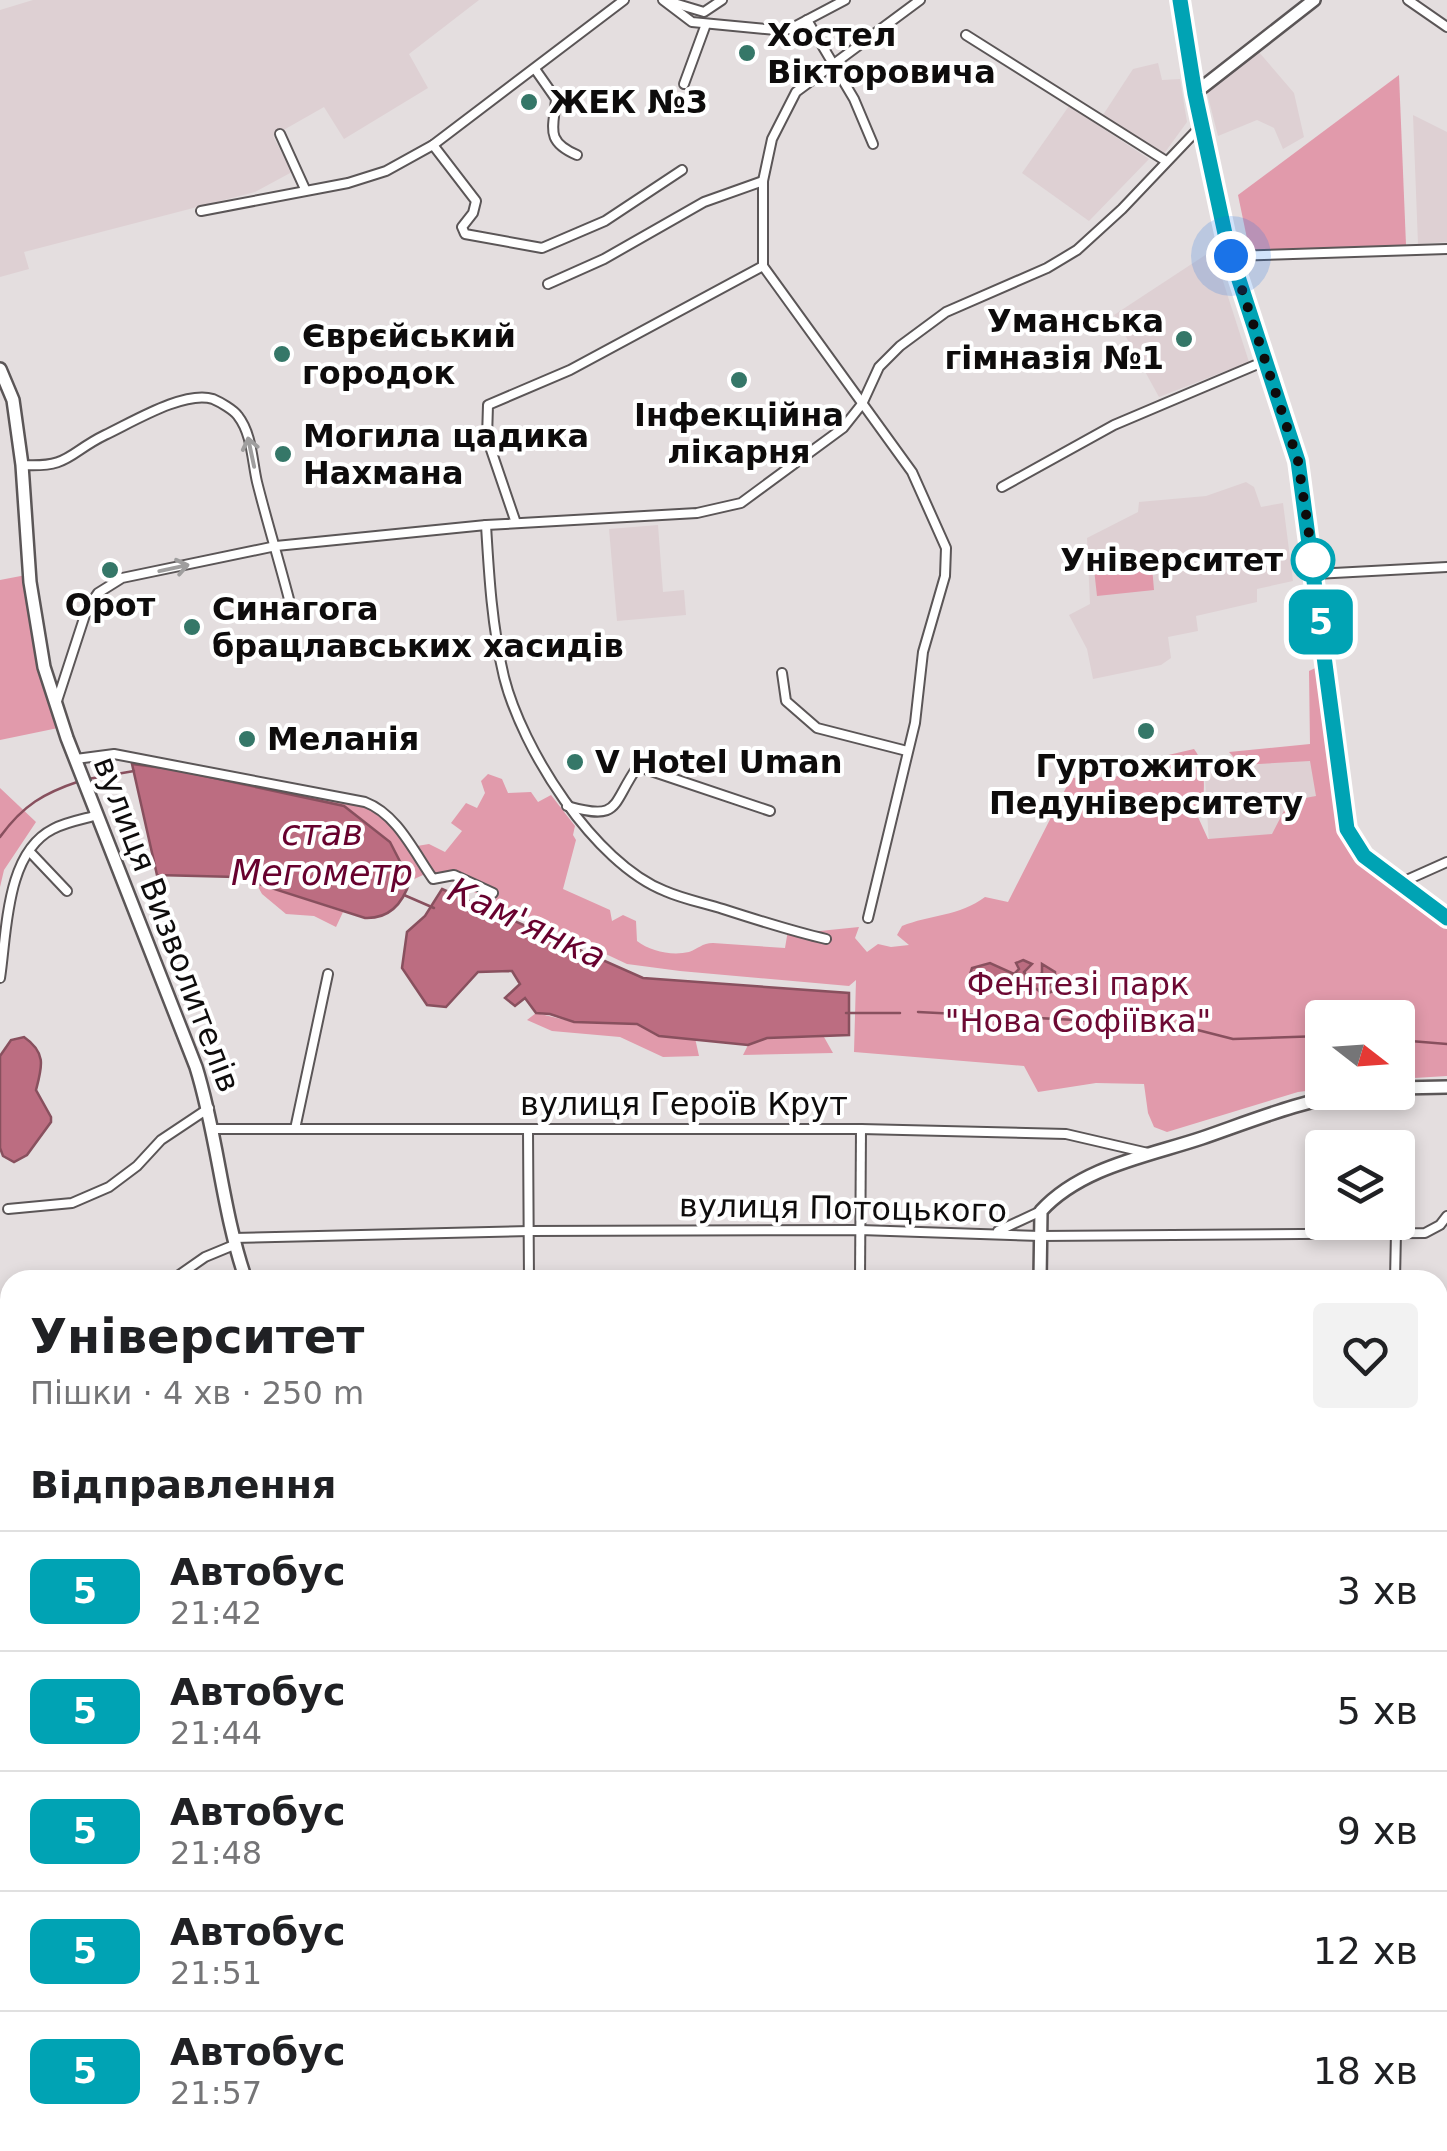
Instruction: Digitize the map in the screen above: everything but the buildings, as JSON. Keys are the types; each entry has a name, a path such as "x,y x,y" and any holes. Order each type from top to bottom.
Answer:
{"street":[{"path":"201,210 372,177 433,145 624,0"},
{"path":"664,0 704,12 722,0"},
{"path":"664,0 686,20 776,30 790,29 845,0"},
{"path":"868,918 915,724 923,652 945,576 946,548 912,472 763,266 763,180 772,139 796,92 920,0"},
{"path":"1180,0 1201,126 1231,256 1298,461 1347,829 1364,856 1447,918"},
{"path":"1195,94 1314,0"},
{"path":"1408,0 1447,27"},
{"path":"808,20 854,99 874,144"},
{"path":"684,84 706,24"},
{"path":"966,35 1166,161"},
{"path":"535,69 556,99 551,131 554,139 577,154"},
{"path":"56,706 87,609 98,593 122,578 276,546 486,526 698,513 741,503 843,428 862,404 879,367 900,346 946,312 1047,268 1077,250 1201,126"},
{"path":"280,134 305,190"},
{"path":"433,145 476,201 473,213 462,227 464,234 542,248 606,221 682,170"},
{"path":"548,284 604,259 704,202 763,180"},
{"path":"1231,256 1447,249"},
{"path":"516,524 487,438 488,405 570,370 763,266"},
{"path":"1002,486 1114,425 1264,361"},
{"name":"вулиця Визволителів","path":"0,368 13,400 30,582 44,668 209,1108 233,1241 243,1270"},
{"path":"22,465 64,462 94,440 159,409 192,398 211,398 237,414 249,439 256,480 293,615"},
{"path":"486,526 491,606 504,678 525,730 568,806 605,852 662,891 826,939"},
{"path":"1315,574 1447,567"},
{"path":"782,673 786,701 816,728 907,752"},
{"path":"78,763 114,754 365,802 378,807 393,821 433,879 454,875 493,893"},
{"path":"568,806 600,813 612,808 620,801 636,769 642,768 770,810"},
{"path":"0,978 9,898 30,852 52,829 98,815"},
{"path":"30,852 67,891"},
{"path":"1400,883 1447,862"},
{"path":"295,1129 328,974"},
{"path":"1415,1088 1447,1088"},
{"path":"994,1233 1041,1211 1054,1196 1083,1178 1263,1115 1305,1105"},
{"path":"8,1208 72,1203 109,1187 137,1166 161,1140 209,1108"},
{"path":"860,1270 862,1128"},
{"name":"вулиця Героїв Крут","path":"213,1129 862,1128 1066,1134 1153,1154"},
{"path":"528,1130 529,1270"},
{"path":"1040,1270 1041,1211"},
{"name":"вулиця Потоцького","path":"1415,1232 1440,1225 1447,1216"},
{"name":"вулиця Потоцького","path":"233,1241 529,1231 860,1230 1040,1236 1305,1233"},
{"path":"1396,1240 1396,1270"},
{"path":"187,1270 233,1241"}],"shaded area":[{"path":"33,0 479,0 409,54 428,88 344,139 324,107 273,136 292,172 255,192 24,252 29,269 0,277 0,10"},
{"path":"1258,51 1294,93 1304,137 1283,149 1274,128 1257,120 1218,136 1206,89"},
{"path":"1158,63 1162,80 1180,79 1187,122 1163,155 1103,115 1133,69"},
{"path":"1069,106 1149,159 1089,221 1022,173"},
{"path":"1413,115 1447,132 1447,242 1418,244"},
{"name":"Уманська гімназія №1","path":"1213,250 1249,362 1159,397 1114,315"},
{"path":"1246,482 1254,487 1261,507 1283,503 1293,581 1257,589 1257,602 1196,616 1198,631 1168,637 1171,658 1161,665 1093,679 1087,649 1069,615 1090,604 1087,538 1138,512 1139,502 1206,496"},
{"path":"658,525 663,592 684,590 686,615 617,621 609,529"},
{"path":"1320,750 1323,842 1209,844 1204,761"}],"green space":[{"path":"1399,75 1406,245 1250,253 1238,195"},
{"path":"1151,555 1154,590 1097,596 1093,560"},
{"path":"26,575 58,728 0,740 0,580"},
{"name":"Фентезі парк \"Нова Софіївка\"","path":"1326,663 1347,829 1364,856 1447,918 1447,1076 1415,1078 1415,1000 1305,1000 1305,1091 1167,1132 1154,1127 1144,1084 1096,1083 1038,1092 1024,1066 854,1052 856,980 849,986 627,964 442,877 423,875 410,881 375,832 346,814 290,793 292,787 379,807 411,847 429,844 445,852 462,831 451,823 466,803 477,808 485,793 481,781 488,774 502,779 508,793 531,792 538,802 551,795 575,826 576,840 563,889 610,910 612,921 623,915 636,921 637,941 648,947 675,953 713,943 785,948 788,930 800,933 859,927 855,938 867,952 878,944 909,945 897,935 902,926 965,908 985,897 1008,902 1071,778 1114,777 1153,767 1164,756 1194,749 1204,782 1198,817 1208,839 1272,834 1289,801 1316,796 1310,761 1241,765 1229,752 1310,744 1309,671"},
{"path":"0,788 36,822 4,870 0,887"},
{"path":"256,883 343,912 336,927 314,916 286,914 262,894"},
{"path":"536,1013 574,1022 637,1024 659,1036 695,1038 699,1056 663,1057 620,1037 552,1031 527,1020"},
{"path":"824,1037 833,1053 743,1055 748,1045 767,1038"}],"water":[{"name":"став Мегометр","path":"132,764 344,806 390,842 410,881 407,889 388,913 365,918 237,877 157,875"},
{"path":"442,889 643,978 849,993 849,1035 767,1038 748,1045 659,1036 637,1024 574,1022 536,1013 525,998 515,1006 505,998 520,984 512,971 478,972 446,1007 427,1005 402,968 407,932 425,916"},
{"path":"1023,960 1032,964 1024,972 1030,980 1042,973 1042,964 1055,972 1055,980 1048,975 1044,979 1048,981 1046,987 1057,982 1056,990 1043,995 1037,989 982,986 969,978 972,968 990,963 1014,974 1019,969 1016,963"},
{"path":"24,1037 39,1055 41,1067 36,1090 51,1122 27,1155 14,1162 3,1156 0,1148 0,1056 11,1040"}],"waterway":[{"name":"Кам'янка","path":"88,779 134,771"},
{"name":"Кам'янка","path":"0,837 35,801 80,781"},
{"name":"Кам'янка","path":"404,895 434,908"},
{"name":"Кам'янка","path":"918,1012 1178,1025 1233,1039 1305,1037"},
{"name":"Кам'янка","path":"846,1013 900,1013"},
{"name":"Кам'янка","path":"1415,1041 1447,1044"}],"bus line":[{"name":"5","path":"1180,0 1210,172 1227,243 1298,461 1347,829 1364,856 1447,918"}],"place":[{"name":"Хостел Вікторовича","path":"747,53"},
{"name":"ЖЕК №3","path":"529,102"},
{"name":"Уманська гімназія №1","path":"1184,339"},
{"name":"Єврєйський городок","path":"282,354"},
{"name":"Інфекційна лікарня","path":"739,380"},
{"name":"Могила цадика Нахмана","path":"283,454"},
{"name":"Університет","path":"1313,560"},
{"name":"Орот","path":"110,570"},
{"name":"Синагога брацлавських хасидів","path":"192,627"},
{"name":"Гуртожиток Педуніверситету","path":"1146,731"},
{"name":"Меланія","path":"247,739"},
{"name":"V Hotel Uman","path":"575,762"}],"route":[{"path":"1231,256 1298,461 1315,574 1313,560"}]}
